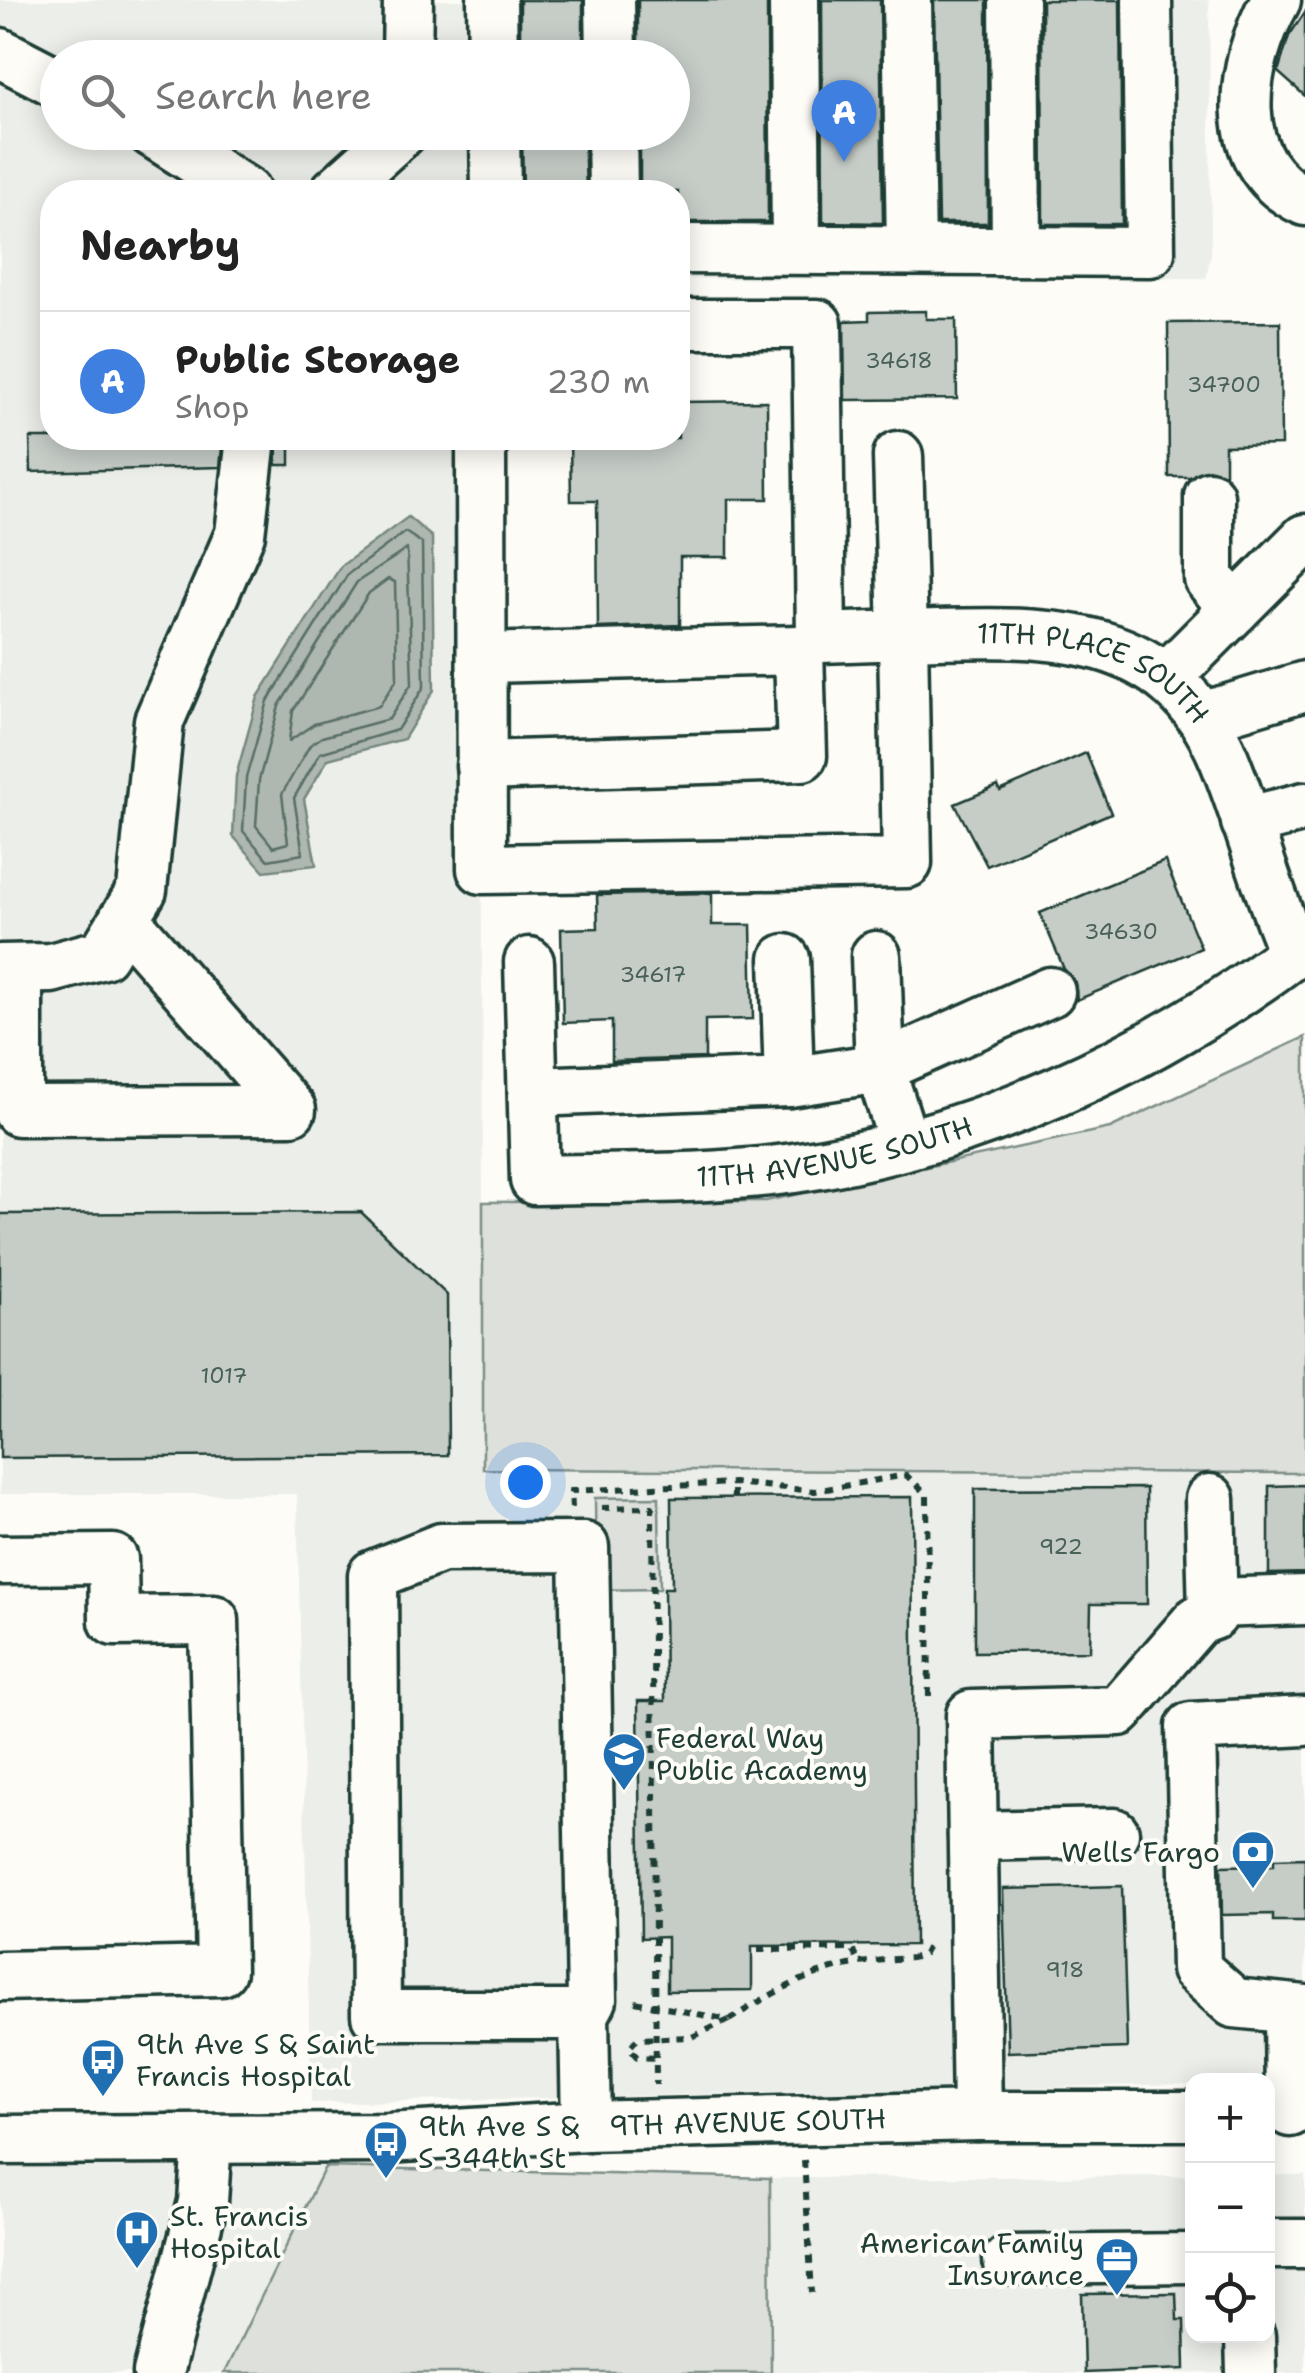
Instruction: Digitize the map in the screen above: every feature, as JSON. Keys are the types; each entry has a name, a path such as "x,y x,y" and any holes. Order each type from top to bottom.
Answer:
{"street":[{"path":"407,40 408,0"},
{"path":"492,0 493,40"},
{"path":"610,0 611,40"},
{"path":"794,0 796,249"},
{"path":"907,0 911,250"},
{"path":"1014,0 1016,250"},
{"path":"690,248 1150,252 1146,0"},
{"path":"1276,0 1254,40 1246,73 1247,118 1256,158 1274,178 1305,200"},
{"path":"0,53 40,73"},
{"path":"180,150 227,180"},
{"path":"348,180 382,150"},
{"path":"495,150 496,180"},
{"path":"612,150 613,180"},
{"path":"481,766 802,756 810,644 817,324 690,324"},
{"path":"124,919 291,1110 18,1111 9,969 51,968 103,954 124,919 142,890 159,720 240,534 250,450"},
{"path":"481,450 482,870 906,864 898,456"},
{"path":"1209,496 1209,580 1235,609"},
{"path":"1167,677 1305,540"},
{"name":"11TH PLACE SOUTH","path":"482,658 810,644 902,634 1000,633 1079,639 1122,651 1167,677 1202,717 1224,759 1300,953"},
{"path":"1202,717 1305,686"},
{"path":"1246,822 1305,807"},
{"name":"11TH AVENUE SOUTH","path":"529,962 535,1180 697,1177 793,1168 904,1143 1012,1108 1094,1074 1173,1034 1300,953"},
{"path":"876,956 880,1068 904,1143"},
{"path":"784,959 789,1082"},
{"path":"532,1092 789,1082 880,1068 1050,992"},
{"path":"977,2116 971,1715 1119,1711 1197,1621 1214,1614 1210,1499"},
{"path":"584,2015 376,2015 373,1574 442,1548 584,1547 592,2000 584,2015 586,2126"},
{"path":"0,1560 113,1559 114,1621 214,1620 221,1971 0,1976"},
{"path":"1213,1603 1305,1600"},
{"path":"1288,2113 1297,2010 1234,2004 1196,1969 1192,1727 1305,1721"},
{"path":"973,1836 1114,1833"},
{"name":"9TH AVENUE SOUTH","path":"0,2140 472,2136 586,2126 977,2116 1185,2116"},
{"path":"158,2373 203,2202 206,2139"},
{"path":"1275,2244 1305,2244"},
{"path":"1008,2260 1185,2258"},
{"path":"1250,2343 1250,2373"}],"path":[{"path":"572,1509 571,1490 734,1483 814,1491 906,1476 927,1495 929,1708"},
{"path":"734,1483 734,1498"},
{"path":"729,2020 655,2007 638,2006 629,1996 636,1988 655,1984 655,2007 655,2037 656,2058 637,2056 630,2048 637,2040 655,2037 692,2037 729,2020 782,1987 830,1966 924,1954 931,1940"},
{"path":"758,1950 852,1949 858,1961"},
{"path":"802,2120 812,2294"}],"shaded area":[{"path":"0,0 1209,0 1211,254 1206,278 690,279 690,180 40,180 40,450 480,450 484,1469 1305,1473 1305,2077 1185,2073 1185,2084 311,2103 297,1494 0,1494"},
{"path":"1305,1037 1305,1473 483,1469 483,1202 766,1201 1110,1128"},
{"path":"659,1497 660,1589 596,1590 595,1498"},
{"name":"St. Francis Hospital","path":"0,2163 325,2167 224,2373 0,2373"},
{"path":"325,2167 770,2178 771,2373 224,2373"},
{"path":"1275,2175 1305,2175 1305,2373 771,2373 770,2178 1185,2176 1185,2343 1275,2343"}],"water":[{"path":"408,517 432,537 434,690 404,739 328,759 304,799 316,865 264,871 233,836 236,776 258,697 341,566"}],"building":[{"path":"520,0 583,0 583,40 520,40"},
{"path":"638,0 767,0 768,222 690,222 690,180 640,180 640,150 690,150 690,40 638,40"},
{"path":"822,0 880,0 883,223 823,222"},
{"path":"934,0 987,0 988,223 938,223"},
{"path":"1042,0 1120,0 1122,224 1043,224"},
{"path":"1305,12 1305,96 1278,72 1289,36"},
{"path":"522,150 585,150 586,180 523,180"},
{"path":"926,311 926,319 956,319 957,399 845,400 844,321 869,320 869,312"},
{"path":"1280,322 1281,445 1225,446 1225,474 1208,469 1190,477 1169,477 1168,323"},
{"path":"767,401 768,499 728,499 728,557 680,557 680,625 598,628 597,501 571,501 570,450 690,450 690,402"},
{"path":"30,438 40,438 40,450 222,450 220,467 31,472"},
{"path":"277,450 290,450 290,465 276,465"},
{"path":"1086,753 1111,813 987,866 955,804 998,786 1000,791"},
{"path":"1165,861 1201,948 1077,1000 1075,982 1064,969 1040,913"},
{"path":"712,893 712,925 751,925 753,1019 705,1020 705,1058 612,1061 612,1021 563,1023 561,929 598,928 597,895"},
{"path":"361,1212 447,1295 448,1455 0,1458 0,1214"},
{"path":"1305,1485 1305,1573 1269,1574 1269,1486"},
{"path":"1146,1488 1147,1604 1091,1604 1090,1651 975,1652 975,1489"},
{"path":"912,1497 915,1945 752,1946 752,1990 667,1991 667,1937 641,1938 638,1701 665,1701 664,1588 672,1588 671,1498"},
{"path":"1305,1858 1305,1921 1273,1921 1273,1914 1222,1915 1221,1866 1274,1865 1274,1859"},
{"path":"1122,1886 1127,2048 1008,2052 1003,1889"},
{"path":"1176,2293 1177,2320 1184,2320 1185,2369 1084,2373 1082,2294"}],"place":[{"name":"Public Storage","path":"844,162"},
{"name":"Federal Way Public Academy","path":"624,1792"},
{"name":"Wells Fargo","path":"1253,1890"},
{"name":"9th Ave S & Saint Francis Hospital","path":"103,2098"},
{"name":"9th Ave S & S 344th St","path":"386,2180"},
{"name":"St. Francis Hospital","path":"137,2270"},
{"name":"American Family Insurance","path":"1117,2297"}]}
